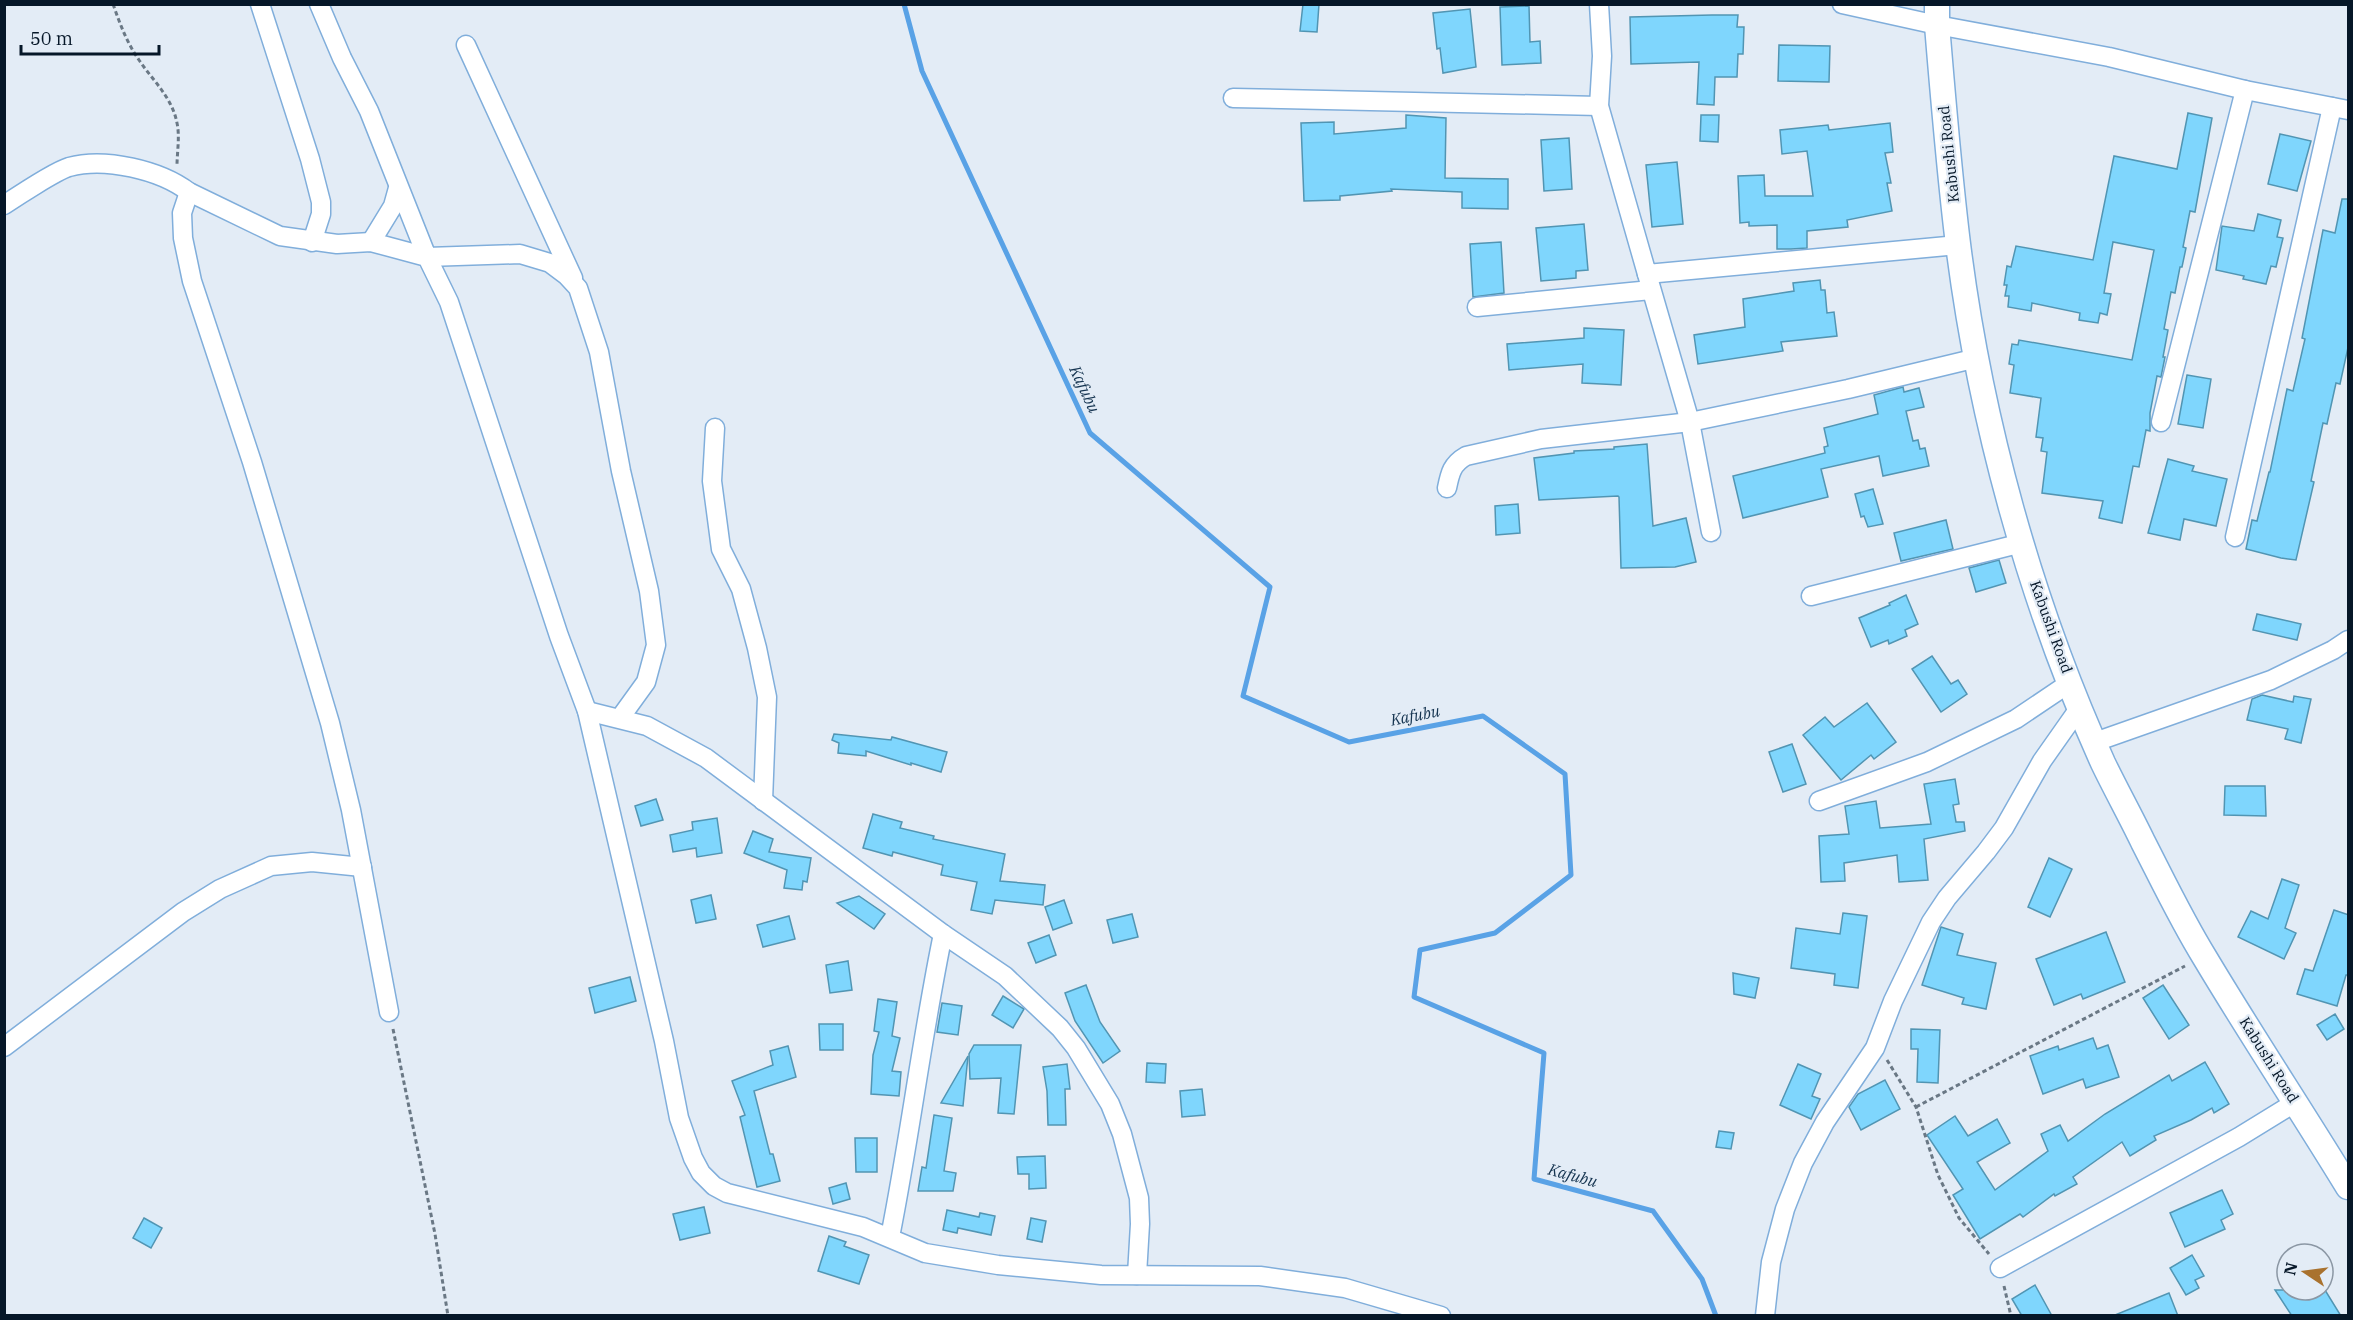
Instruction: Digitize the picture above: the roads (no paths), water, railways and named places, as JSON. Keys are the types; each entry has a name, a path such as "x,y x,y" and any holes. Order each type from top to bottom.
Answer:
{"main road":[{"name":"Kabushi Road","path":"1937,15 1958,245 1977,358 1995,445 2022,543 2080,707 2156,867 2204,956 2349,1187"}],"street":[{"path":"260,4 310,159 321,202 321,214 312,242"},
{"path":"319,4 342,58 369,111 398,188 449,302 559,636 587,711 664,1041 679,1118 693,1158 701,1173 714,1186 727,1193 863,1227 925,1253 945,1257 1101,1275 1260,1276 1345,1288 1441,1316"},
{"path":"1599,4 1602,56 1599,106 1690,422 1710,532"},
{"path":"1842,4 1937,15 2245,90 2340,109 2235,537"},
{"path":"466,45 578,288 599,352 621,471 649,591 656,645 646,682 620,718"},
{"path":"2161,422 2245,90"},
{"path":"1233,98 1599,106"},
{"path":"4,205 68,167 98,163 127,166 182,187 280,236 337,244 371,242 427,257 520,254 550,263 578,288"},
{"path":"182,187 183,238 192,281 252,462 308,648 349,799 389,1012"},
{"path":"371,242 393,206 398,188"},
{"path":"1477,307 1649,282 1958,245"},
{"path":"1447,488 1451,469 1456,462 1466,456 1541,440 1690,422 1848,389 1977,358"},
{"path":"715,428 712,481 721,549 741,589 767,697 764,801"},
{"path":"1811,596 2022,543"},
{"path":"2095,742 2271,680 2333,650 2349,639"},
{"path":"1819,801 1927,762 2016,719 2071,682"},
{"path":"1765,1316 1771,1262 1785,1209 1803,1163 1825,1122 1875,1048 1893,1001 1930,922 2004,828 2042,760 2080,707"},
{"path":"587,711 647,726 706,758 944,934 1005,976 1053,1021 1076,1048 1110,1104 1122,1134 1139,1198 1137,1275"},
{"path":"4,1047 183,912 220,889 271,866 312,862 362,867"},
{"path":"890,1238 915,1103 934,979 944,934"},
{"path":"2000,1268 2239,1137 2296,1102"}],"waterway":[{"name":"Kafubu","path":"904,4 922,71 1090,433 1270,587 1243,696 1349,742 1483,716 1565,774 1571,875 1495,933 1420,950 1414,997 1544,1053 1534,1179 1653,1211 1702,1279 1716,1316"}]}
